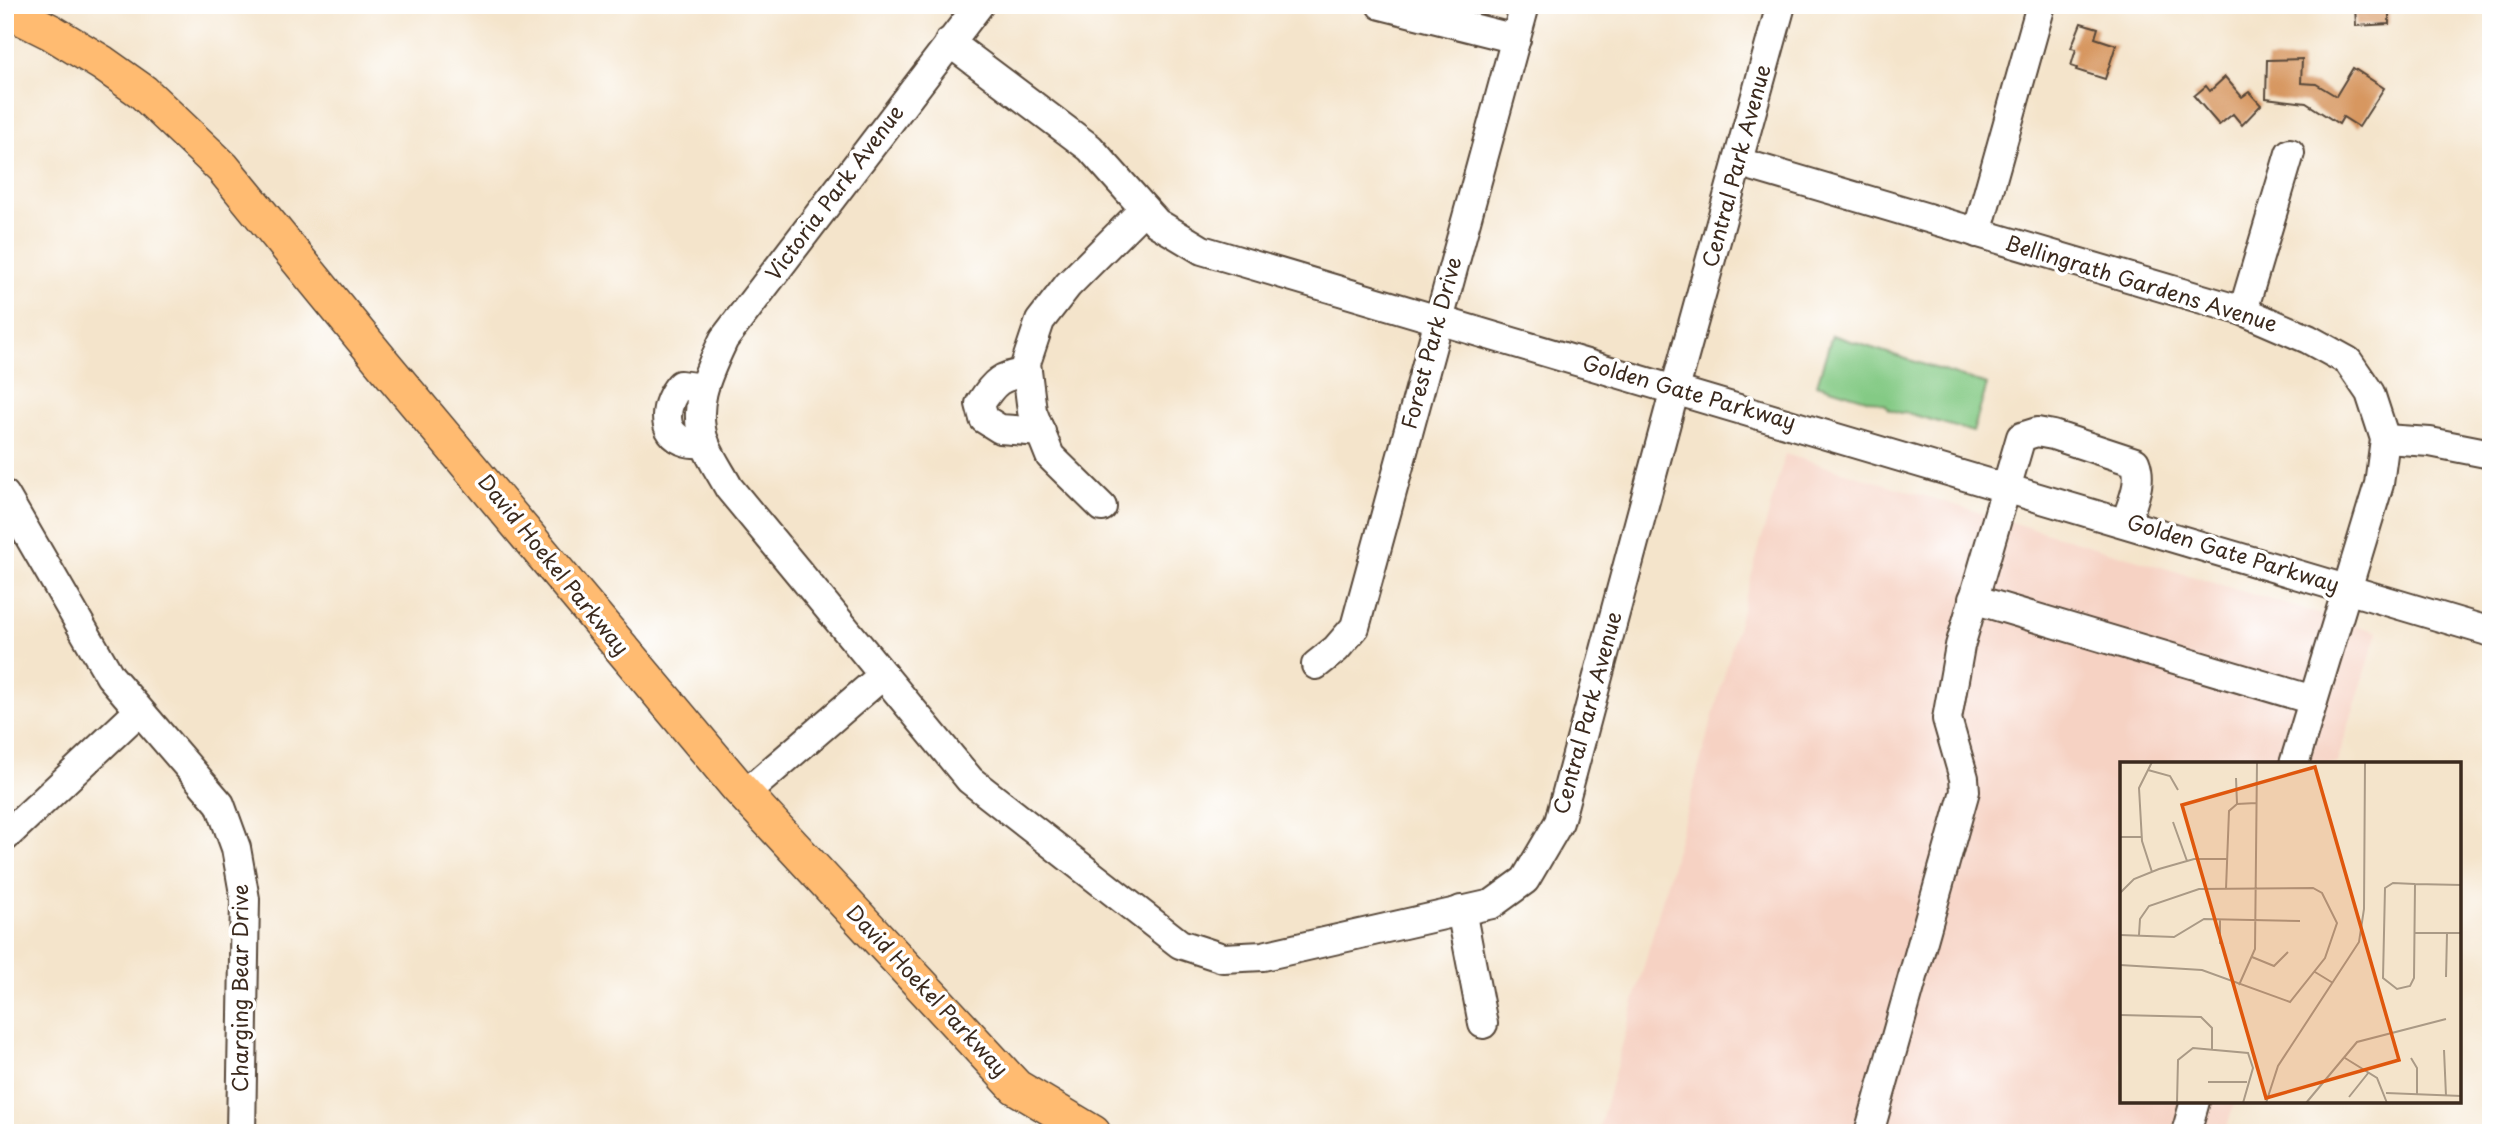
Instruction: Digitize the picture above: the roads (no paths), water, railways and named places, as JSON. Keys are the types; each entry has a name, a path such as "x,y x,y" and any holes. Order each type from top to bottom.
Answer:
{"main road":[{"name":"David Hoekel Parkway","path":"5,9 51,32 143,92 223,168 737,786 1016,1087 1093,1133"}],"street":[{"name":"Victoria Park Avenue","path":"883,675 729,488 705,443 699,409 703,388 724,339 979,5"},
{"path":"1381,5 1516,40"},
{"name":"Forest Park Drive","path":"1316,665 1336,649 1355,627 1525,5"},
{"name":"Central Park Avenue","path":"883,675 970,780 1180,943 1223,958 1263,956 1492,904 1525,880 1559,822 1781,5"},
{"path":"1977,233 2041,5"},
{"name":"Golden Gate Parkway","path":"950,43 1090,148 1157,223 1202,250 2491,632"},
{"path":"2243,312 2290,153"},
{"name":"Bellingrath Gardens Avenue","path":"1738,162 2243,312 2308,339 2348,361 2370,393 2385,439 2379,484 2295,762"},
{"path":"1102,507 1050,456 1032,411 1026,363 1040,321 1068,285 1144,209"},
{"path":"1027,373 1006,375 990,389 980,404 984,419 1000,429 1041,432"},
{"path":"1869,1133 1965,790 1947,719 1960,646 2021,437 2036,432 2053,435 2135,462 2139,472 2138,483 2126,522"},
{"path":"2385,439 2430,442 2491,454"},
{"name":"Charging Bear Drive","path":"5,495 110,676 220,804 236,848 245,899 241,1133"},
{"path":"1973,600 2313,700"},
{"path":"746,793 883,675"},
{"path":"5,837 139,711"},
{"path":"1461,911 1483,1024"},
{"path":"2186,1133 2194,1103"}]}
